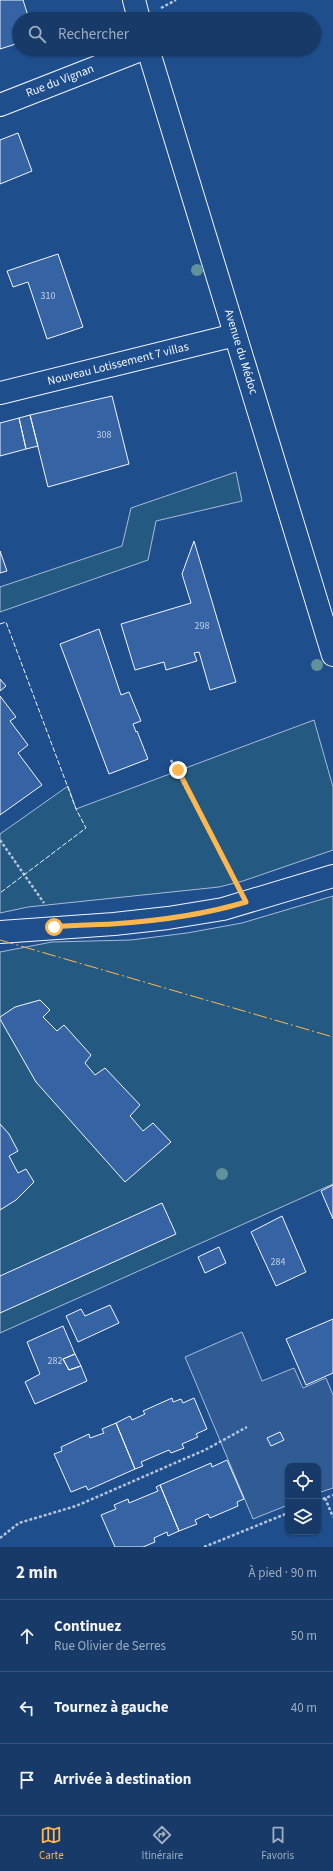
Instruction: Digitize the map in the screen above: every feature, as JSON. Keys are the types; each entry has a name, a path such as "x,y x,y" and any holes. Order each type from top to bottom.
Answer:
{"street":[{"path":"134,0 137,12"},
{"name":"Rue du Vignan","path":"0,105 125,56"},
{"name":"Avenue du Médoc","path":"150,56 333,655"},
{"name":"Nouveau Lotissement 7 villas","path":"0,393 235,334"},
{"path":"0,932 114,924 168,918 223,909 333,876"}],"path":[{"path":"172,760 246,902"},
{"path":"0,840 24,875"},
{"path":"0,1538 19,1523 76,1506 205,1450 247,1427"},
{"path":"321,1500 333,1494"},
{"path":"325,1498 333,1517"},
{"path":"204,1547 285,1514"}],"shaded area":[{"path":"236,472 242,501 156,521 148,560 0,612 0,587 122,546 131,508"},
{"path":"314,720 333,787 333,850 243,881 219,887 28,907 0,913 0,834 68,786 76,809"},
{"path":"333,896 333,1184 0,1333 0,952 52,942 131,940 187,933 242,923"},
{"path":"242,1332 262,1381 294,1368 303,1388 326,1378 333,1395 333,1488 321,1492 321,1463 285,1463 285,1506 253,1519 185,1357"}],"building":[{"path":"0,0 23,0 27,12 12,12 12,45 0,49"},
{"path":"18,133 32,171 0,184 0,140"},
{"path":"58,254 83,327 47,339 28,282 13,287 7,271"},
{"path":"112,396 129,464 48,487 30,415"},
{"path":"30,415 38,446 26,449 19,418"},
{"path":"19,418 26,449 0,456 0,423"},
{"path":"194,541 236,682 210,690 199,652 194,653 197,661 166,670 164,662 135,670 121,624 191,603 182,574"},
{"path":"0,551 7,571 0,573"},
{"path":"99,629 121,695 129,692 141,721 133,724 148,759 109,774 60,644"},
{"path":"0,679 6,686 0,691"},
{"path":"0,696 16,717 10,721 28,745 18,753 42,785 0,815"},
{"path":"40,1000 50,1010 43,1017 57,1031 64,1025 91,1055 85,1063 95,1075 105,1068 140,1105 130,1116 143,1131 153,1123 171,1142 125,1182 36,1082 0,1019 0,1017 15,1007"},
{"path":"0,1124 9,1134 18,1151 9,1156 18,1173 26,1169 34,1182 16,1200 0,1210"},
{"path":"333,1185 333,1219 321,1191"},
{"path":"162,1203 176,1234 0,1313 0,1276"},
{"path":"282,1216 306,1272 276,1286 251,1232"},
{"path":"219,1247 226,1263 205,1273 198,1257"},
{"path":"110,1305 119,1323 78,1342 66,1316 81,1309 85,1316"},
{"path":"333,1319 333,1373 306,1385 286,1339"},
{"path":"63,1326 75,1354 63,1359 69,1370 81,1366 87,1381 35,1404 25,1382 40,1374 27,1342"},
{"path":"75,1354 81,1366 69,1370 63,1359"},
{"path":"172,1398 173,1402 181,1399 183,1403 194,1398 207,1429 196,1434 198,1437 182,1444 184,1448 171,1453 169,1450 141,1462 143,1466 135,1469 116,1423 130,1416 132,1420 145,1414 143,1411"},
{"path":"116,1423 135,1469 88,1490 86,1486 71,1492 54,1454 62,1451 61,1447 89,1434 90,1438 104,1433 102,1429"},
{"path":"280,1432 284,1440 271,1446 267,1438"},
{"path":"227,1460 244,1499 237,1502 238,1506 210,1518 208,1514 195,1520 197,1524 179,1531 160,1485 211,1463 212,1467"},
{"path":"160,1485 179,1531 168,1536 167,1532 154,1538 155,1542 143,1547 115,1547 101,1515 116,1509 114,1505 128,1499 129,1503 158,1491 156,1487"}],"fence":[{"path":"0,624 6,622 76,809 86,828 0,893"}],"power":[{"path":"0,940 333,1037"}],"route":[{"path":"54,927 114,924 168,918 223,909 246,902 178,770"}]}
